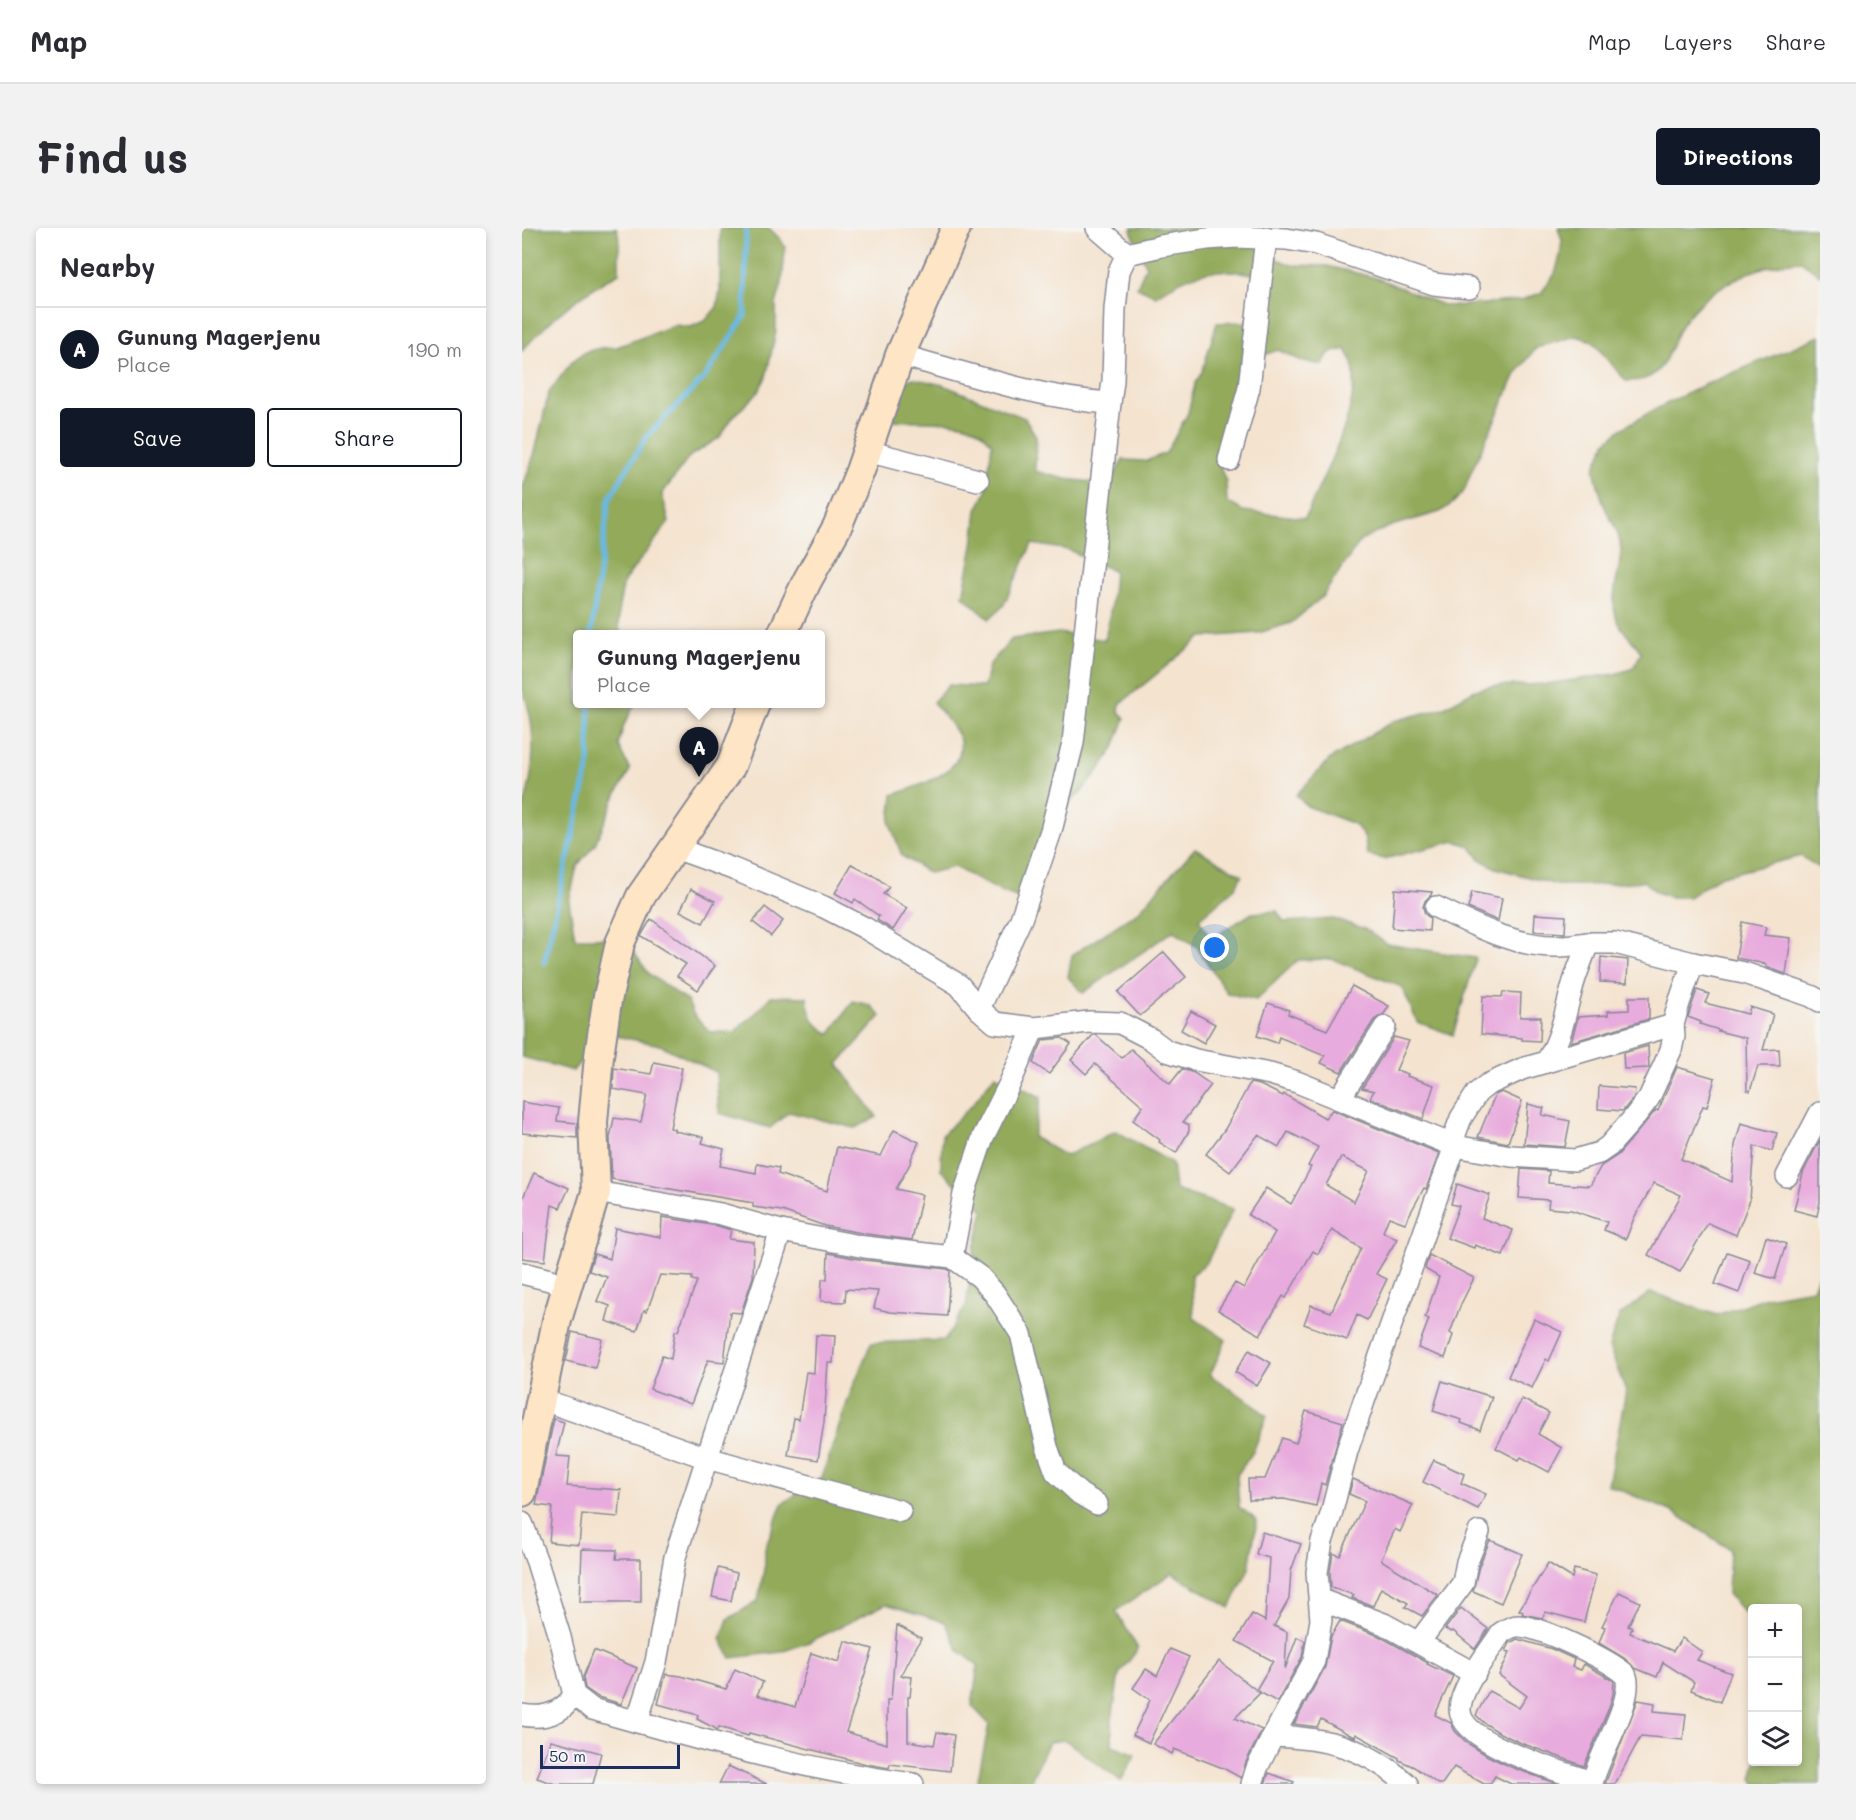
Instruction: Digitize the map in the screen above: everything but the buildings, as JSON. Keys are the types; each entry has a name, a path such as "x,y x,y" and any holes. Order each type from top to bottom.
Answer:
{"main road":[{"path":"784,630 837,526 867,452 900,355 956,228"},
{"path":"522,1492 557,1320 596,1192 594,1122 599,1056 607,1001 620,943 640,896 731,766 753,708"}],"street":[{"path":"1097,228 1127,254"},
{"path":"1127,254 1207,239 1266,237 1316,244 1434,284 1468,288"},
{"path":"1229,460 1249,388 1266,237"},
{"path":"979,1010 1025,908 1051,831 1073,743 1113,381 1115,309 1119,271 1127,254"},
{"path":"900,355 1014,387 1084,402 1110,404"},
{"path":"867,452 978,480"},
{"path":"675,848 824,907 865,928 959,985 979,1010 995,1023 1034,1028 1089,1022 1120,1023 1151,1039 1167,1051 1196,1060 1270,1074 1340,1098 1455,1146 1511,1156 1575,1160 1599,1153 1632,1119 1649,1098 1671,1050 1678,1003 1693,963"},
{"path":"1436,907 1503,936 1532,944 1559,946 1615,943 1693,963 1744,973 1820,1001"},
{"path":"1546,1062 1555,1048 1564,1025 1574,982 1588,944"},
{"path":"1252,1784 1257,1768 1273,1736 1314,1661 1322,1620 1317,1572 1319,1557 1347,1451 1455,1146 1455,1134 1461,1118 1477,1094 1487,1085 1500,1079 1546,1062 1673,1025"},
{"path":"1340,1098 1385,1027"},
{"path":"952,1257 964,1194 983,1137 1034,1028"},
{"path":"1787,1176 1820,1113"},
{"path":"596,1192 721,1214 781,1232 865,1247 952,1257 980,1277 995,1294 1021,1334 1047,1447 1056,1472 1080,1494 1097,1504"},
{"path":"637,1721 656,1662 675,1557 781,1232"},
{"path":"522,1273 567,1287"},
{"path":"541,1398 706,1458 900,1511"},
{"path":"522,1523 537,1562 560,1637 574,1695 592,1708 730,1749 865,1778 913,1784"},
{"path":"1419,1642 1463,1583 1467,1562 1479,1532"},
{"path":"1321,1600 1384,1624 1475,1674"},
{"path":"1517,1626 1528,1627 1589,1653 1625,1674 1628,1680 1625,1703 1592,1783 1551,1770 1493,1745 1463,1722 1460,1707 1465,1690 1501,1633 1517,1626"},
{"path":"522,1715 533,1717 548,1715 568,1705 574,1695"},
{"path":"1273,1736 1341,1745 1356,1750 1390,1769 1407,1784"}],"green space":[{"path":"522,228 617,228 619,273 591,289 567,308 522,351"},
{"path":"720,228 769,228 781,240 785,248 782,283 776,304 776,331 766,377 758,392 733,417 719,438 690,456 662,494 669,522 624,581 619,606 619,630 573,630 573,708 633,708 624,725 618,745 630,770 616,795 595,844 577,866 569,902 575,938 614,938 630,947 649,974 687,1001 694,1015 710,1032 734,1032 771,996 807,997 813,1019 830,1034 853,1001 870,1005 881,1016 838,1064 877,1117 855,1128 789,1112 770,1128 719,1113 716,1072 660,1045 602,1033 573,1071 522,1057 522,812 530,782 533,750 531,719 522,689 522,490 535,452 549,392 571,363 585,352 617,347 675,325 691,327 706,320 717,307 720,291"},
{"path":"1132,228 1267,228 1269,256 1292,265 1327,266 1377,278 1445,306 1521,300 1541,293 1555,274 1560,256 1562,240 1558,228 1820,228 1820,275 1801,261 1767,267 1735,279 1720,288 1693,311 1679,329 1663,364 1656,373 1644,379 1626,381 1592,341 1576,336 1536,348 1516,374 1464,491 1453,503 1440,512 1391,526 1361,540 1322,597 1291,623 1258,633 1202,637 1120,704 1119,712 1125,718 1114,748 1082,791 1043,829 1020,898 1002,892 954,867 929,873 902,856 890,823 893,795 926,783 948,770 955,762 960,752 959,737 933,702 949,685 984,687 989,665 1012,639 1059,633 1105,640 1114,571 1069,550 1032,544 1003,606 989,619 963,596 973,546 977,510 986,492 992,443 984,434 970,426 937,421 892,420 895,387 912,378 943,385 1025,418 1036,436 1035,471 1066,479 1109,484 1123,460 1146,461 1166,453 1188,413 1195,384 1202,372 1217,323 1245,322 1269,310 1272,279 1240,272 1212,271 1185,279 1156,296 1137,287 1146,266","holes":["1346,349 1353,366 1354,383 1351,402 1338,443 1305,518 1243,511 1227,502 1226,482 1221,469 1222,445 1243,362 1278,350 1302,361 1322,365 1329,353"]},
{"path":"1820,336 1820,869 1801,856 1718,877 1689,897 1671,897 1656,892 1644,881 1557,885 1496,868 1481,860 1470,846 1455,841 1384,859 1367,855 1365,839 1356,825 1307,806 1296,795 1330,759 1394,721 1443,708 1475,690 1492,686 1546,684 1615,674 1634,668 1641,652 1621,627 1614,609 1620,543 1604,505 1594,469 1606,442 1621,429 1650,412 1702,386"},
{"path":"1195,848 1242,875 1235,888 1199,919 1211,939 1252,913 1277,911 1284,922 1334,919 1365,929 1387,944 1476,958 1453,1035 1417,1022 1402,987 1332,959 1298,960 1256,1000 1227,993 1197,947 1173,931 1083,993 1068,977 1072,955 1138,912"},
{"path":"995,1075 1041,1097 1033,1137 1066,1156 1116,1131 1172,1163 1175,1190 1233,1209 1207,1262 1191,1275 1194,1318 1226,1340 1210,1375 1267,1416 1253,1452 1237,1475 1239,1507 1257,1520 1249,1568 1230,1608 1172,1573 1116,1611 1138,1649 1119,1674 1112,1720 1112,1745 1136,1754 1121,1781 1065,1740 1049,1742 1029,1784 977,1784 989,1724 972,1706 978,1665 959,1651 945,1622 886,1604 809,1642 781,1652 731,1658 721,1639 728,1619 758,1601 765,1564 765,1548 782,1504 822,1477 850,1394 871,1343 945,1340 966,1306 975,1248 984,1211 941,1170 942,1135 972,1105"},
{"path":"1820,1270 1820,1784 1757,1784 1752,1779 1755,1766 1802,1766 1802,1604 1748,1604 1748,1616 1728,1594 1730,1549 1673,1512 1608,1485 1626,1391 1609,1347 1619,1316 1651,1292 1717,1315 1766,1297 1813,1289"}],"waterway":[{"path":"592,630 609,499 647,436 705,377 745,316 746,228"},
{"path":"544,963 589,765 589,708"}],"place":[{"name":"Gunung Magerjenu","path":"699,777"}]}
